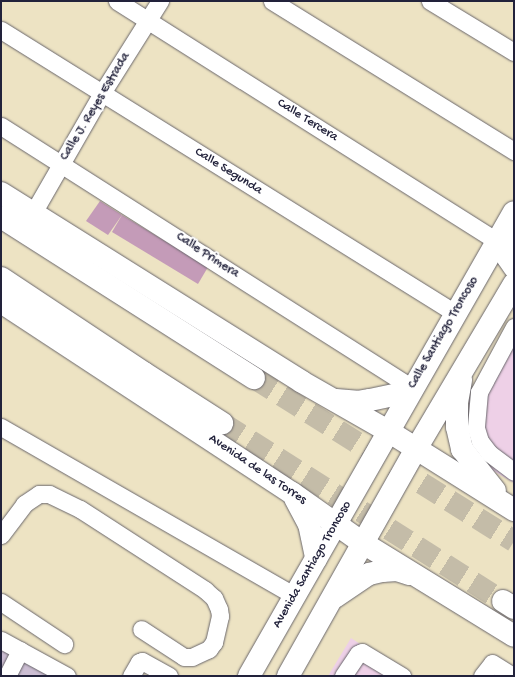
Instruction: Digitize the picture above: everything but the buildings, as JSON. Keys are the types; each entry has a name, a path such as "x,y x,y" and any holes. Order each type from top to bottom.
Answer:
{"main road":[{"path":"1,193 302,382 388,431 511,508"},
{"name":"Calle Santiago Troncoso","path":"376,454 455,313 514,212"},
{"path":"1,217 254,378"},
{"path":"514,221 506,251 508,258 514,267"},
{"name":"Avenida de las Torres","path":"1,278 222,423"},
{"path":"288,676 328,602 403,471 463,367 514,284"},
{"name":"Avenida de las Torres","path":"1,302 292,493 363,543 420,576 514,636"},
{"path":"463,367 456,403 457,427 462,449 511,508"},
{"path":"335,400 357,402 398,394 413,388"},
{"name":"Avenida Santiago Troncoso","path":"249,676 376,454"},
{"path":"292,493 309,524 316,558"},
{"path":"328,602 356,581 369,574 397,570 420,576"}],"street":[{"name":"Calle Tercera","path":"117,1 497,241"},
{"name":"Calle J. Reyes Estrada","path":"33,213 102,94 160,1"},
{"path":"272,1 514,151"},
{"path":"430,1 514,52"},
{"name":"Calle Segunda","path":"1,30 455,313"},
{"name":"Calle Primera","path":"1,126 413,388"},
{"path":"514,327 479,392 476,428 480,442 488,453 514,472"},
{"path":"1,428 295,596"},
{"path":"1,535 24,504 39,494 49,494 80,509 205,590 214,598 219,609 220,616 214,642 204,652 192,657 184,657 141,629"},
{"path":"1,602 64,644"},
{"path":"1,640 67,676"},
{"path":"7,676 20,650"},
{"path":"344,676 358,654 362,652 402,676"},
{"path":"131,676 139,662 142,661 169,676"},
{"path":"482,676 492,663 513,676"}],"shaded area":[{"path":"514,318 514,483 485,466 468,430 469,400 475,384"},
{"path":"1,634 74,676 1,676"},
{"path":"351,638 409,676 328,676"}],"tunnel":[{"path":"254,378 514,541"},
{"path":"222,423 503,601"}]}
